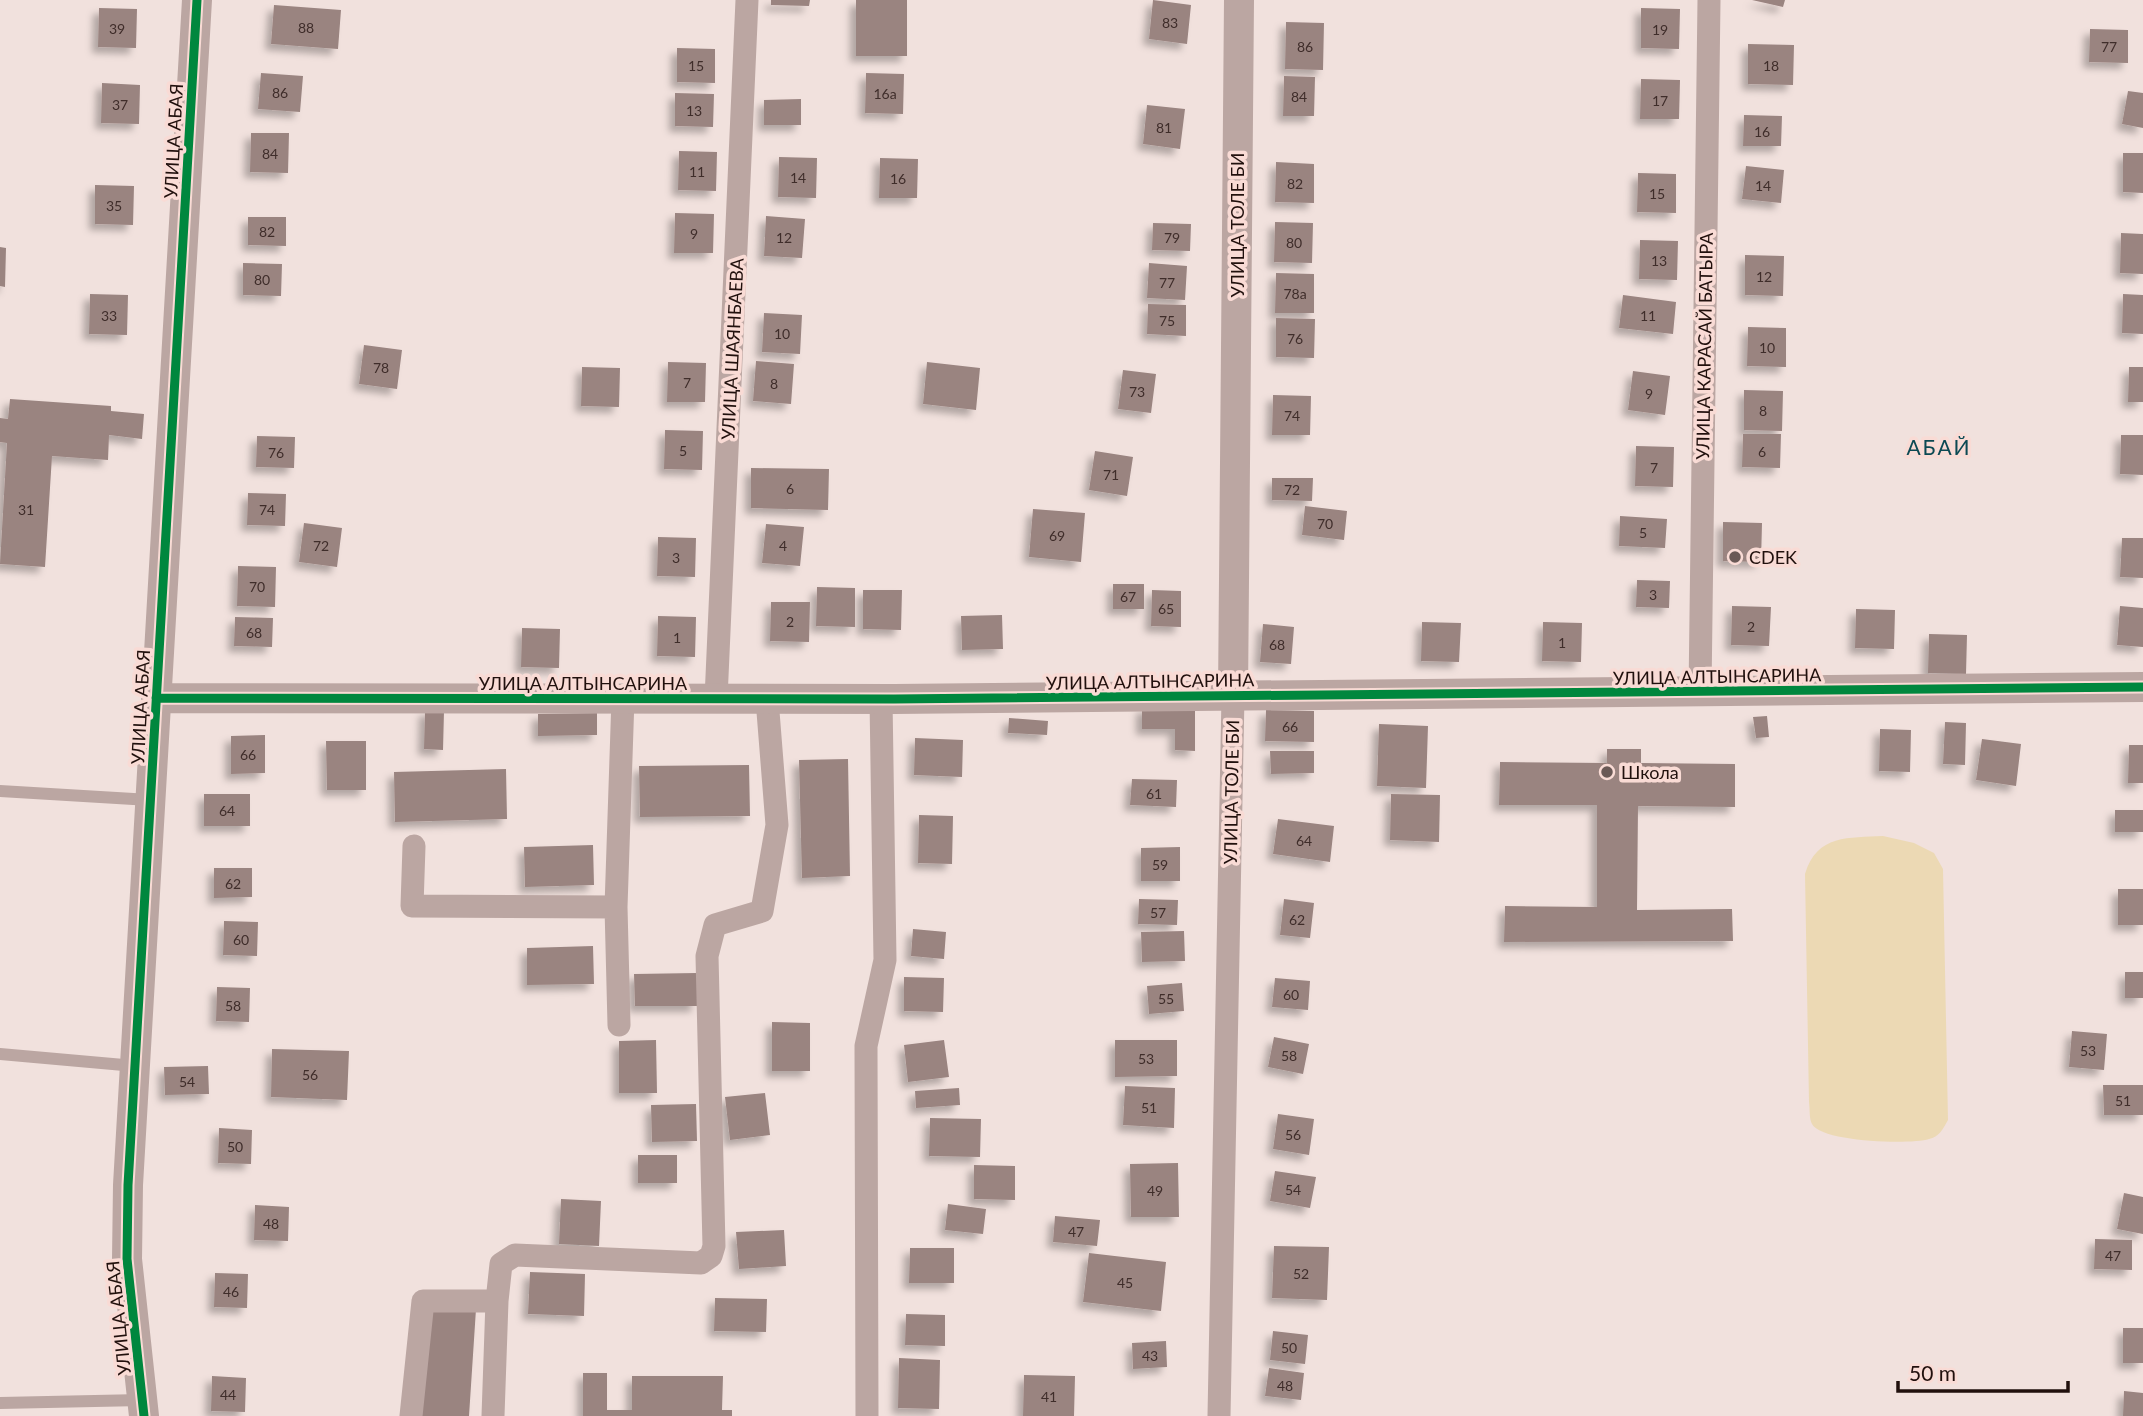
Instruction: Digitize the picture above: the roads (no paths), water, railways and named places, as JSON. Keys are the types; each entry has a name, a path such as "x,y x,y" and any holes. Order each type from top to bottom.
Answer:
{"street":[{"name":"УЛИЦА АБАЯ","path":"143,1408 127,1259 128,1185 197,0"},
{"name":"УЛИЦА ШАЯНБАЕВА","path":"716,699 747,0"},
{"name":"УЛИЦА ТОЛЕ БИ","path":"1219,1416 1233,696 1239,0"},
{"name":"УЛИЦА КАРАСАЙ БАТЫРА","path":"1700,692 1709,0"},
{"name":"УЛИЦА АЛТЫНСАРИНА","path":"156,698 881,699 2143,687"},
{"path":"620,1025 616,906 622,698"},
{"path":"493,1416 501,1264 516,1255 701,1263 711,1256 714,1246 707,956 715,925 762,911 777,825 767,699"},
{"path":"867,1416 866,1046 885,960 881,699"},
{"path":"414,846 412,906 616,906"},
{"path":"411,1416 423,1301 497,1301"}],"lane":[{"path":"0,790 150,800"},
{"path":"0,1054 135,1066"},
{"path":"0,1403 143,1408"}],"place":[{"name":"CDEK","path":"1735,557"},
{"name":"Школа","path":"1607,772"}],"district":[{"name":"АБАЙ","path":"1939,446"}]}
